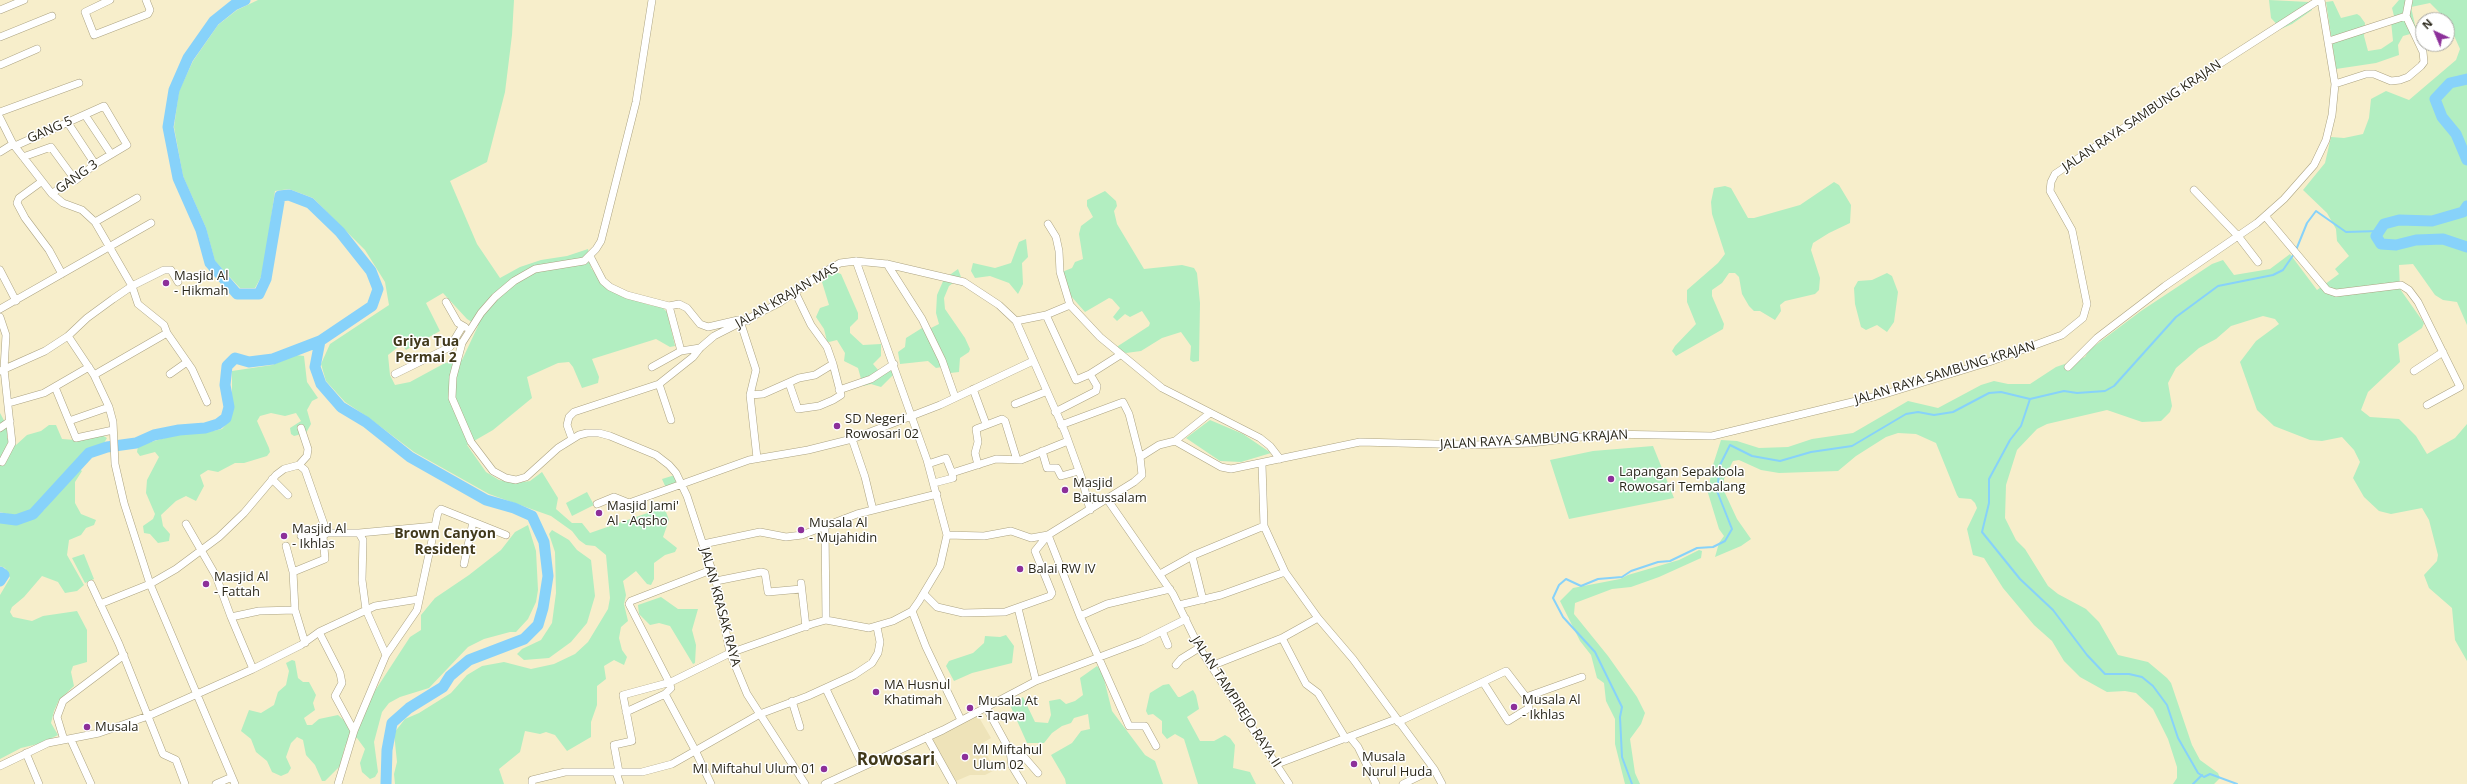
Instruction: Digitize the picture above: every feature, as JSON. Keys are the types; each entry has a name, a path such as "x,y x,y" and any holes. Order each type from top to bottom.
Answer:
{"street":[{"path":"0,10 24,0"},
{"path":"110,0 85,12 94,35 148,14 150,10 146,0"},
{"path":"652,0 632,117 601,241 590,256 603,281 610,287 646,301 669,306 679,304 687,308 700,324 708,327 732,321 744,322 756,370 750,395 757,458"},
{"path":"2068,367 2097,338 2199,262 2265,216 2293,190 2314,165 2326,140 2332,115 2335,84 2320,0"},
{"name":"JALAN RAYA SAMBUNG KRAJAN","path":"1175,441 1221,467 1237,469 1264,464 1280,458 1360,442 1473,445 1531,443 1607,434 1712,436 1885,394 1989,362 2062,335 2082,318 2087,304 2072,230 2050,191 2051,182 2056,174 2207,72 2320,0"},
{"path":"2335,84 2366,74 2374,74 2391,81 2400,80 2408,77 2421,66 2424,62 2423,52 2406,16 2409,0"},
{"path":"0,37 52,16"},
{"path":"2328,41 2406,16"},
{"path":"0,65 37,49"},
{"path":"0,112 79,83"},
{"name":"GANG 3","path":"52,194 73,177 76,180 95,164 127,143 104,106 85,115"},
{"path":"85,115 111,154"},
{"name":"GANG 5","path":"0,152 85,115"},
{"path":"0,118 14,145 41,182 63,203 82,210 95,222 132,286 138,304 161,321 167,333 187,362 207,402"},
{"path":"68,123 95,164"},
{"path":"23,158 51,147 73,177"},
{"path":"41,182 19,198 18,203 25,218 50,250 62,274"},
{"path":"2194,190 2238,236 2258,262"},
{"path":"95,222 137,198"},
{"path":"2265,216 2330,292 2403,286 2418,302 2460,387 2427,405"},
{"path":"0,309 110,248 151,223"},
{"path":"1048,224 1056,237 1059,251 1060,272 1070,305 1120,355 1162,388 1267,443 1280,458"},
{"name":"JALAN KRASAK RAYA","path":"590,256 575,264 535,269 524,274 495,297 471,327 457,358 452,398 471,442 484,461 498,475 516,480 526,477 558,448 572,439 587,433 599,433 610,436 656,455 669,465 682,484 716,582 730,653 747,694 805,784"},
{"path":"620,784 614,745 632,741 622,695 669,682 730,653 826,620 863,628 877,627 893,621 912,611 924,594 940,566 948,535 934,483 894,364 856,261"},
{"name":"JALAN KRAJAN MAS","path":"572,439 567,425 568,417 574,412 659,384 694,357 700,348 714,336 744,322 840,263 856,261 887,264 964,282 999,306 1016,321"},
{"path":"887,264 922,319 942,360 956,397"},
{"path":"2,370 46,351 68,336 87,318 132,286 167,269 172,271 178,282"},
{"path":"0,270 16,301"},
{"path":"789,383 798,410 819,406 841,395 827,348 811,325 794,292"},
{"path":"446,302 462,326 471,327"},
{"path":"1070,305 1046,314 1016,321 1068,441 1079,471 1090,510"},
{"path":"669,306 681,351"},
{"path":"1046,314 1076,380 1090,374 1120,355"},
{"path":"0,317 6,335 2,370 9,403 11,448 2,462"},
{"path":"395,374 450,347 462,326"},
{"path":"94,375 167,333"},
{"path":"68,336 94,375 109,407 113,430 114,454 124,503 150,584 236,784"},
{"path":"652,367 681,351 700,348"},
{"path":"2414,371 2444,352"},
{"path":"170,374 187,362"},
{"path":"597,504 614,497 628,503 712,472 757,458 808,450 852,439 911,417 1033,362"},
{"path":"750,395 763,394 789,383 815,375 833,364"},
{"path":"839,390 871,379 894,364"},
{"path":"9,403 44,393 89,367"},
{"path":"1055,412 1097,390 1097,386 1090,374"},
{"path":"659,384 671,420"},
{"path":"55,386 77,438 113,430"},
{"path":"973,389 986,424"},
{"path":"1015,404 1046,392"},
{"path":"924,594 938,607 953,612 996,613 1018,608 1052,594 1035,551 1048,535 1090,510 1142,475 1140,457 1129,414 1123,402 1061,425"},
{"path":"69,421 109,407"},
{"path":"1140,457 1159,445 1175,441 1210,413"},
{"path":"978,465 975,453 978,442 975,430 986,424 1005,420 1017,460"},
{"path":"0,428 10,421"},
{"path":"100,604 150,584 200,552 219,537 244,513 272,479 284,469 299,465 308,453 301,428"},
{"path":"852,439 865,477 873,510"},
{"path":"952,473 996,459 1017,460 1068,441"},
{"path":"1042,451 1047,468 1057,468 1061,476 1079,471"},
{"path":"928,464 946,458 952,473 953,478 934,483"},
{"path":"1264,464 1264,526 1285,572 1318,618 1339,641 1434,769 1442,784"},
{"path":"293,572 325,559 325,535 305,470 299,465"},
{"path":"272,479 288,496"},
{"path":"703,544 760,532 793,537 873,510 937,494"},
{"name":"JALAN TAMPIREJO RAYA II","path":"1107,499 1170,589 1199,648 1289,784"},
{"path":"338,784 354,731 386,655 415,616 438,512 441,509 506,535"},
{"path":"464,564 473,522"},
{"path":"186,524 200,552 216,576 231,617 253,669"},
{"path":"825,525 826,620"},
{"path":"301,536 305,538 435,526"},
{"path":"1160,574 1192,556 1264,526"},
{"path":"948,535 984,536 1011,531 1031,538 1048,535"},
{"path":"359,533 363,540 362,580 366,610 386,655"},
{"path":"1048,535 1080,616 1129,726 1145,726 1156,746"},
{"path":"286,546 293,572 295,610 304,643"},
{"path":"1192,556 1203,600"},
{"path":"626,712 666,694 670,688 669,682 629,604 631,601 711,570"},
{"path":"716,582 761,572 765,574 768,592 801,586 806,627"},
{"path":"1179,605 1203,600 1285,572"},
{"path":"91,584 124,655 163,754 176,760 185,784"},
{"path":"1080,616 1108,604 1170,589"},
{"path":"0,766 48,743 67,740 148,716 253,669 304,643 319,632 366,610 397,601 419,599"},
{"path":"1018,608 1036,681"},
{"path":"231,617 259,611 295,610"},
{"path":"912,611 926,648 961,720"},
{"path":"1211,666 1282,638 1318,618"},
{"path":"825,784 927,737 1036,681 1162,631 1186,619"},
{"path":"532,782 574,771 618,772 659,768 672,764 760,714 826,689 854,675 872,663 878,653 880,642 877,627"},
{"path":"1162,631 1168,645"},
{"path":"319,632 340,673 342,683 336,696 354,731"},
{"path":"1282,638 1306,684 1318,693 1348,738 1358,747 1376,784"},
{"path":"1176,665 1181,659 1199,648"},
{"path":"91,784 67,740 57,717 63,701 124,655"},
{"path":"1277,764 1397,720 1483,682 1506,670 1526,697 1529,708 1508,721 1483,682"},
{"path":"1526,697 1582,678"},
{"path":"826,689 863,766"},
{"path":"666,694 695,750 710,784"},
{"path":"792,701 800,727"},
{"path":"986,707 1012,756 1012,766 1023,784"},
{"path":"927,737 953,784"},
{"path":"26,753 39,784"},
{"path":"1012,756 1026,758 1038,773"},
{"path":"1404,784 1434,769"},
{"path":"216,784 232,776"}],"shaded area":[{"name":"MI Miftahul Ulum 02","path":"977,714 991,738 981,744 995,770 985,775 970,775 956,781 931,739"}],"green space":[{"path":"258,0 514,0 512,35 505,92 487,162 450,181 477,244 500,278 520,267 541,260 567,256 588,249 591,268 609,290 649,305 662,307 667,312 675,346 670,347 656,339 592,359 599,377 598,383 582,388 573,367 569,362 558,363 527,377 532,398 493,430 467,445 486,472 499,480 515,483 530,481 542,472 558,498 556,509 572,523 582,523 590,533 659,509 666,512 669,520 663,537 677,548 675,552 665,555 654,563 654,579 651,585 647,584 636,571 623,581 626,595 624,604 628,621 621,627 619,638 622,650 627,657 624,665 614,660 604,666 606,679 597,686 597,705 591,722 591,737 567,751 555,735 546,732 540,734 525,731 520,752 499,769 504,784 395,784 394,774 397,762 394,733 405,719 419,713 451,693 467,675 482,666 504,662 531,669 554,664 575,654 588,642 608,609 610,598 606,555 595,546 586,545 579,540 572,531 551,516 489,494 414,452 345,402 326,381 321,364 330,344 389,305 385,282 365,250 313,198 289,189 275,191 265,259 261,277 255,288 240,288 215,261 206,228 183,176 174,127 179,91 193,61 218,25 237,10","holes":["443,293 467,319 478,326 462,360 445,363 410,382 395,385 390,375 388,355 402,344 406,350 440,331 426,303"]},
{"path":"2269,0 2309,2 2312,10 2292,24 2281,29 2271,18"},
{"path":"2399,0 2467,0 2467,325 2457,302 2443,300 2435,295 2413,264 2399,265 2400,289 2424,323 2422,328 2398,344 2400,362 2368,392 2361,410 2370,417 2399,419 2416,436 2427,454 2455,438 2467,424 2467,661 2455,640 2452,608 2429,588 2424,575 2437,561 2438,555 2429,520 2422,508 2391,514 2379,511 2364,497 2353,478 2360,462 2354,450 2342,437 2322,441 2310,440 2274,426 2257,410 2240,362 2256,341 2279,324 2275,319 2263,316 2231,326 2216,339 2199,348 2176,368 2168,383 2172,406 2170,412 2161,421 2142,422 2107,410 2047,424 2037,429 2017,450 2006,485 2005,518 2016,540 2025,549 2048,586 2058,594 2086,609 2099,622 2118,655 2148,662 2167,678 2171,683 2192,745 2200,760 2218,773 2220,778 2214,784 2173,784 2177,778 2177,767 2168,739 2153,709 2136,693 2125,691 2107,692 2080,677 2064,661 2052,641 2034,625 2003,588 1984,558 1973,555 1967,529 1977,508 1971,499 1959,498 1957,495 1936,443 1916,434 1898,433 1886,437 1856,456 1838,471 1779,473 1761,470 1739,460 1733,461 1724,479 1724,491 1737,519 1751,539 1741,546 1715,557 1719,543 1724,536 1719,529 1708,493 1712,468 1721,440 1737,441 1759,448 1788,447 1812,439 1853,433 1908,401 1938,408 1981,385 1994,381 2008,384 2030,384 2056,367 2085,357 2089,350 2141,311 2212,264 2223,260 2234,275 2270,269 2290,254 2317,290 2339,274 2335,269 2349,256 2337,241 2336,229 2327,213 2303,190 2325,163 2331,137 2344,138 2363,134 2369,118 2371,99 2386,91 2409,100 2456,60 2460,49 2455,38 2455,12 2439,12 2430,3 2411,7 2415,33 2403,36 2398,45 2399,55 2376,63 2336,69 2326,2 2333,1 2341,18 2357,14 2360,16 2365,23 2364,36 2368,51 2381,49 2393,41 2391,21 2394,16 2392,8"},
{"path":"1834,182 1839,185 1851,205 1850,223 1813,243 1811,250 1820,278 1819,290 1815,294 1785,301 1780,305 1781,311 1775,320 1760,311 1754,311 1749,306 1742,294 1739,277 1735,273 1729,273 1722,283 1712,290 1712,296 1724,324 1723,329 1676,356 1672,351 1675,346 1696,324 1687,302 1687,290 1718,263 1725,254 1712,214 1711,202 1714,188 1725,186 1731,188 1748,218 1754,218 1800,205"},
{"path":"1105,191 1116,201 1117,206 1114,211 1117,224 1144,269 1182,265 1194,268 1197,273 1200,303 1199,361 1193,362 1190,360 1191,346 1181,332 1162,338 1141,351 1126,353 1118,349 1118,346 1149,326 1150,323 1142,311 1130,317 1125,314 1117,321 1113,317 1120,308 1112,299 1109,298 1085,312 1070,295 1062,272 1072,268 1075,262 1083,259 1079,234 1081,226 1093,217 1087,206 1087,200"},
{"path":"1026,239 1028,257 1022,263 1023,284 1018,294 1009,283 990,276 975,278 971,271 973,263 995,268 1011,263 1019,242"},
{"path":"958,269 961,277 949,286 944,298 945,309 965,338 970,349 969,352 960,358 959,372 950,373 947,366 936,368 928,361 900,364 898,352 905,347 906,338 922,328 925,331 939,324 936,313 937,295 944,279"},
{"path":"832,271 841,274 858,313 858,319 850,327 850,333 863,345 881,344 881,356 873,364 879,371 890,368 894,374 881,387 871,384 863,386 858,368 844,361 845,353 837,340 827,341 824,329 816,317 820,308 829,305 822,282"},
{"path":"1887,273 1892,276 1898,292 1894,322 1887,332 1877,325 1866,330 1861,327 1855,304 1854,288 1858,281 1872,280"},
{"path":"296,355 304,356 307,382 318,398 312,401 307,410 311,424 306,433 294,436 291,434 290,428 301,421 296,413 285,416 271,413 260,416 257,421 269,448 270,452 267,456 244,463 235,463 218,472 208,470 200,475 204,486 196,501 186,496 176,501 161,515 163,526 170,534 169,541 158,543 150,534 144,533 143,526 153,519 155,514 146,493 147,480 159,457 155,452 140,456 137,452 138,446 174,435 197,431 203,433 222,429 228,422 232,410 232,371 272,365"},
{"path":"0,413 7,426 7,438 16,445 27,435 41,431 49,425 56,425 62,439 75,440 102,435 107,438 104,443 80,456 30,512 19,517 0,512"},
{"path":"1210,420 1243,434 1271,453 1241,462 1220,461 1186,438"},
{"name":"Lapangan Sepakbola Rowosari Tembalang","path":"1653,446 1674,498 1569,519 1550,460 1593,451"},
{"path":"78,468 82,471 75,482 75,503 81,514 96,520 94,525 86,528 81,535 69,540 67,555 84,585 77,591 65,593 58,582 42,576 24,597 12,607 10,612 13,617 32,621 43,616 77,611 87,630 87,662 73,666 71,672 74,686 59,700 54,711 51,723 58,735 42,743 21,748 0,759 0,595 10,578 5,568 0,566 0,523 20,522 44,510"},
{"path":"675,475 678,483 666,488 662,479"},
{"path":"587,492 594,505 572,516 566,503"},
{"path":"528,525 536,551 538,590 536,602 528,619 516,632 510,632 484,639 468,647 429,688 400,697 389,703 382,712 374,742 378,772 375,777 370,779 362,772 360,763 365,749 357,738 348,742 345,746 340,766 325,781 322,781 315,765 306,755 303,740 297,737 291,743 286,757 291,768 288,773 281,776 272,772 267,761 256,752 251,739 241,731 249,710 261,713 274,705 278,692 286,685 289,671 286,663 292,660 295,661 298,678 303,682 309,682 316,695 313,703 315,710 304,718 307,725 312,725 319,719 338,715 348,724 363,719 369,700 410,637 421,630 421,615 435,598 469,575 501,550 515,532"},
{"path":"552,530 569,540 577,550 591,560 595,596 587,623 571,642 549,658 524,660 517,654 522,649 541,640 552,623 556,593 555,552 549,534"},
{"path":"1699,550 1702,551 1701,558 1659,577 1631,587 1612,589 1575,603 1574,614 1608,656 1637,697 1645,713 1641,724 1630,739 1635,773 1640,784 1625,784 1615,744 1615,719 1606,701 1604,683 1597,678 1591,655 1580,641 1560,601 1573,588 1620,579 1628,575 1679,560"},
{"path":"84,554 94,579 85,583 72,558"},
{"path":"661,597 678,609 698,609 692,630 696,645 695,663 693,664 670,626 659,623 650,625 639,614 638,605"},
{"path":"1006,635 1014,646 1012,663 972,673 954,681 946,666 949,661 973,653 984,643 985,636 1000,637"},
{"path":"1097,666 1102,671 1112,711 1145,755 1155,761 1163,784 1066,784 1065,779 1051,755 1072,743 1081,731 1090,729 1088,714 1074,718 1071,723 1062,726 1052,733 1044,743 1027,743 1010,705 1023,697 1035,722 1048,723 1051,715 1049,701 1060,699 1066,704 1075,701 1083,695 1080,678"},
{"path":"1169,684 1178,697 1193,690 1196,695 1199,709 1187,717 1200,741 1214,741 1225,735 1230,738 1235,745 1233,768 1250,772 1256,784 1198,784 1184,739 1175,734 1167,739 1162,733 1162,721 1153,714 1148,715 1146,711 1150,693 1163,685"}],"waterway":[{"path":"245,0 234,5 214,21 188,58 174,90 168,127 178,178 201,230 210,263 237,294 259,294 266,279 280,196 289,195 310,203 340,232 371,271 378,289 372,306 320,341 315,367 321,384 341,407 366,422 410,457 486,500 514,508 532,516 544,542 548,576 543,608 538,625 524,639 469,660 450,676 443,687 409,708 392,723 387,750 386,784"},
{"path":"2467,79 2450,83 2435,99 2442,117 2456,134 2467,160"},
{"path":"2467,206 2463,212 2432,221 2399,220 2384,224 2376,236 2381,244 2396,245 2416,240 2443,239 2467,247"},
{"path":"2296,250 2307,223 2316,211 2346,232 2379,231"},
{"path":"2237,784 2210,774 2204,777 2198,773 2178,738 2167,705 2153,686 2142,677 2129,674 2105,674 2087,655 2053,610 2020,579 1982,532 1989,503 1989,479 2010,440 2021,426 2030,399 2064,391 2077,393 2105,391 2114,386 2176,317 2218,286 2273,275 2283,270 2294,254"},
{"path":"0,518 16,520 33,514 89,453 107,447 136,443 154,435 179,430 205,428 218,424 226,418 229,407 225,385 227,366 235,358 249,362 273,359 320,341"},
{"path":"1632,784 1622,757 1620,717 1622,707 1595,652 1563,617 1553,598 1559,585 1566,579 1581,586 1598,579 1622,577 1631,571 1658,562 1670,561 1697,548 1713,547 1725,541 1732,529 1717,491 1720,465 1730,445 1752,456 1780,461 1811,452 1852,446 1906,414 1918,412 1934,415 1953,412 1989,393 2001,392 2030,399"},
{"path":"0,572 4,575 0,581"},
{"path":"2193,784 2202,775"}],"place":[{"name":"Masjid Al - Hikmah","path":"166,283"},
{"name":"SD Negeri Rowosari 02","path":"837,426"},
{"name":"Lapangan Sepakbola Rowosari Tembalang","path":"1611,479"},
{"name":"Masjid Baitussalam","path":"1065,490"},
{"name":"Masjid Jami' Al - Aqsho","path":"599,513"},
{"name":"Musala Al - Mujahidin","path":"801,530"},
{"name":"Masjid Al - Ikhlas","path":"284,536"},
{"name":"Balai RW IV","path":"1020,569"},
{"name":"Masjid Al - Fattah","path":"206,584"},
{"name":"MA Husnul Khatimah","path":"876,692"},
{"name":"Musala Al - Ikhlas","path":"1514,707"},
{"name":"Musala At - Taqwa","path":"970,708"},
{"name":"Musala","path":"87,727"},
{"name":"MI Miftahul Ulum 02","path":"965,757"},
{"name":"Musala Nurul Huda","path":"1354,764"},
{"name":"MI Miftahul Ulum 01","path":"824,769"}],"district":[{"name":"Griya Tua Permai 2","path":"426,350"},
{"name":"Brown Canyon Resident","path":"445,542"},
{"name":"Rowosari","path":"896,760"}]}
